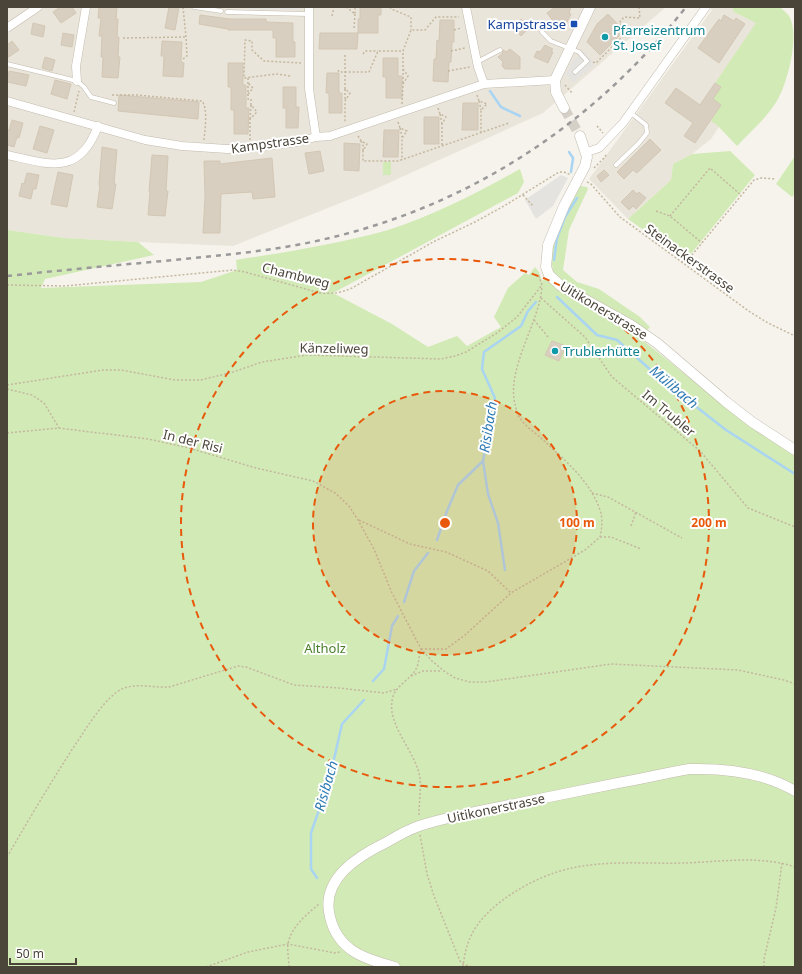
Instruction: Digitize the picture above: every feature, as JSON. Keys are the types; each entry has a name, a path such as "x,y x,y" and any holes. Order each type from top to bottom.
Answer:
{"street":[{"path":"7,28 38,7"},
{"path":"78,84 76,66 86,7"},
{"path":"466,7 474,64 484,84"},
{"path":"564,108 556,92 555,80 590,7"},
{"path":"580,136 587,152 599,148 604,143 623,123 706,7"},
{"path":"309,10 309,89 316,137"},
{"name":"Kampstrasse","path":"7,101 145,140 203,148 250,148 297,142 316,137 334,135 484,84 495,82 555,80"},
{"path":"7,155 51,164 67,162 76,158 88,148 98,126"},
{"name":"Uitikonerstrasse","path":"587,152 585,166 564,206 548,245 546,267 549,274 561,286 631,325 657,343 741,414 795,450"},
{"name":"Uitikonerstrasse","path":"395,967 362,957 349,950 334,931 329,916 329,901 335,880 347,867 376,847 419,826 476,812 690,769 739,771 763,777 795,791"}],"lane":[{"path":"194,7 221,11"},
{"path":"227,12 309,10"},
{"path":"542,32 551,41 579,52 587,61 575,72"},
{"path":"474,64 500,50"},
{"path":"7,64 78,84 84,87 91,97 114,103"},
{"path":"616,165 638,144 647,132 646,125 630,113"}],"path":[{"path":"183,7 187,56 183,60"},
{"path":"332,16 334,7"},
{"path":"346,7 355,14"},
{"path":"354,28 355,7"},
{"path":"390,7 391,9 411,16 411,30 403,51 403,99"},
{"path":"587,61 596,63 627,32 619,23 624,17 640,18 639,7"},
{"path":"411,30 425,30 436,17 461,17"},
{"path":"454,30 463,28"},
{"path":"123,38 153,36 186,37"},
{"path":"290,76 277,74 244,78 245,40 252,41 252,50 264,61 304,63"},
{"path":"451,51 467,47"},
{"path":"363,54 365,51 403,51"},
{"path":"338,70 339,72 369,72 378,51"},
{"path":"345,55 345,119"},
{"path":"448,71 474,64"},
{"path":"403,69 408,76 403,84"},
{"path":"248,78 248,99 251,99 250,137"},
{"path":"248,82 253,88 248,94"},
{"path":"73,114 78,84"},
{"path":"567,86 572,93"},
{"path":"345,89 350,93 345,101"},
{"path":"476,91 481,110 481,133"},
{"path":"100,100 114,95 128,94 202,101 204,103 205,114 204,142"},
{"path":"479,101 486,104 481,110"},
{"path":"436,104 442,124 442,147"},
{"path":"250,119 257,112 251,105"},
{"path":"440,114 446,117 442,124"},
{"path":"397,117 402,138 402,160"},
{"path":"357,131 363,145 363,162 398,161 509,123"},
{"path":"400,128 407,131 402,138"},
{"path":"361,141 367,144 363,151"},
{"path":"591,171 605,157 607,152"},
{"path":"670,216 710,168 741,195"},
{"name":"Chambweg","path":"7,285 65,286 233,270 320,293 332,294 352,288 429,244 475,222 523,195 559,172 564,172 573,176"},
{"path":"682,262 692,255 754,180 761,178 776,179"},
{"name":"Steinackerstrasse","path":"585,181 591,184 620,217 750,312 768,323 795,336"},
{"path":"523,195 533,206"},
{"path":"656,211 670,216 702,243"},
{"name":"Känzeliweg","path":"7,385 103,370 121,370 175,380 201,380 227,374 262,362 307,355 441,359 466,352 497,333 517,317 549,274"},
{"path":"542,285 541,298 525,341 514,387 515,402 520,418 574,470 592,492 600,510 602,522 600,537"},
{"name":"Im Trubler","path":"541,298 585,337 612,377 700,451 748,508 795,527"},
{"path":"534,320 548,336"},
{"path":"7,389 32,395 44,403 59,428"},
{"name":"In der Risi","path":"7,433 59,428 148,439 189,448 256,468 312,482 335,493 349,506 374,549 392,593 421,649 444,671"},
{"path":"592,492 608,497 682,538"},
{"path":"631,526 636,512"},
{"path":"358,520 410,544 446,552 488,571 511,594"},
{"path":"463,966 434,896 427,874 419,826 420,779 414,759 398,730 393,716 392,700 397,689 416,669 421,649 446,649 465,635 511,594 585,550 600,537 611,537 641,549"},
{"path":"410,677 423,671 444,671 456,678 470,682 486,682 611,664 635,664 738,670 784,680 795,684"},
{"path":"7,857 46,790 94,716 123,688 138,685 162,688 169,687 238,666 246,666 294,685 384,693 397,689"},
{"path":"463,966 470,936 488,912 507,896 549,874 572,868 603,864 755,860 782,862 795,867"},
{"path":"764,967 764,959 776,908 782,862"},
{"path":"289,967 288,944 293,931 300,921 320,904 329,901"},
{"path":"206,967 248,952 288,944 335,953 349,950"},
{"path":"463,966 472,967"}],"shaded area":[{"path":"7,7 666,7 543,113 373,190 233,246 64,238 7,230"},
{"path":"235,7 298,7 298,10 250,9"},
{"path":"709,7 732,7 734,12 757,23 715,83 735,102 711,139 692,154 673,164 671,180 628,219 589,179 712,10"},
{"path":"584,52 595,64 573,83 566,74 572,61"},
{"path":"561,175 568,178 553,206 536,219 525,200"}],"green space":[{"path":"732,7 780,7 789,16 793,34 793,45 789,70 778,99 764,118 737,146 717,125 711,121 721,105 707,95 717,93 721,87 715,83 756,23 734,12"},
{"path":"730,151 755,175 686,260 628,219 671,180 673,164 692,154"},
{"path":"795,156 795,193 792,197 776,184"},
{"path":"383,162 391,162 391,175 383,175"},
{"name":"Altholz","path":"520,169 524,182 518,193 333,293 392,324 428,347 457,336 467,346 501,327 494,317 508,288 525,273 529,275 535,267 539,272 542,281 553,270 550,254 555,234 580,186 587,187 588,189 569,230 563,270 577,282 599,289 640,317 650,327 640,338 730,410 795,456 795,967 7,967 7,230 64,238 138,242 154,255 45,279 41,288 201,282 237,270 236,260 331,244 388,230 422,218 456,203"}],"building":[{"path":"60,7 72,7 76,13 61,23 53,12"},
{"path":"99,7 117,7 117,37 119,37 118,57 120,57 118,78 102,77 103,57 101,57 102,36 99,36 101,18 98,18"},
{"path":"169,7 179,7 175,30 165,28"},
{"path":"360,7 381,7 381,15 378,15 378,33 358,33"},
{"path":"555,7 571,7 569,13 571,14 565,26 554,22 547,13"},
{"name":"Pfarreizentrum St. Josef","path":"608,14 624,31 600,55 587,42 597,24"},
{"path":"200,15 230,19 266,19 266,22 293,23 295,57 276,57 276,38 273,38 273,30 228,30 199,24"},
{"path":"724,15 734,21 736,18 745,24 719,63 698,48 719,19 721,21"},
{"path":"521,19 529,28 521,36 513,28"},
{"path":"440,20 454,20 454,42 452,42 451,62 449,62 448,82 433,81 434,59 436,59 437,40 439,41"},
{"path":"33,23 45,26 43,37 31,34"},
{"path":"63,33 74,35 72,47 61,45"},
{"path":"320,33 358,33 357,49 319,49"},
{"path":"12,41 19,50 7,58 7,45"},
{"path":"162,41 182,42 181,62 184,63 183,77 163,76 164,56 161,56"},
{"path":"545,45 553,49 551,51 553,52 548,63 534,57 537,51 540,52"},
{"path":"510,49 520,57 520,69 505,69 502,66 503,62 498,57 502,54 503,50 506,52"},
{"path":"45,57 55,60 52,71 42,68"},
{"path":"383,58 398,58 398,76 402,76 402,98 386,98 386,77 383,77"},
{"path":"228,63 243,63 243,85 246,85 246,108 249,108 248,134 234,134 234,110 231,110 231,87 228,87"},
{"path":"9,71 29,75 26,86 7,82"},
{"path":"327,73 339,73 339,93 342,93 342,113 329,113 329,93 326,93"},
{"path":"55,80 71,84 67,99 51,94"},
{"path":"715,83 721,87 713,99 721,105 695,143 684,136 693,123 665,103 676,88 700,105"},
{"path":"283,87 296,87 296,107 299,107 298,128 286,128 286,108 283,108"},
{"path":"119,95 199,102 198,119 118,111"},
{"path":"463,103 478,103 478,130 462,130"},
{"path":"424,117 439,117 439,144 424,144"},
{"path":"12,120 23,123 19,138 17,137 14,147 7,145 7,130 9,130"},
{"path":"40,126 54,130 47,153 33,149"},
{"path":"384,130 399,130 398,157 383,157"},
{"path":"650,139 661,150 637,173 633,170 624,179 617,172"},
{"path":"344,143 360,144 359,171 344,170"},
{"path":"102,147 117,150 114,184 116,184 112,209 97,207"},
{"path":"320,151 324,171 309,174 305,153"},
{"path":"152,155 168,156 166,191 168,191 165,216 148,215"},
{"path":"272,158 275,197 253,199 252,192 221,194 220,233 203,233 205,197 204,161 220,161 220,164"},
{"path":"604,170 609,175 601,182 597,176"},
{"path":"58,172 73,175 67,207 51,204"},
{"path":"27,173 39,175 36,189 33,189 31,199 19,196 22,183 24,184"},
{"path":"633,190 637,194 639,192 646,198 636,209 633,206 629,210 621,202"},
{"name":"Trublerhütte","path":"552,341 566,346 559,361 545,355"}],"waterway":[{"name":"Mülibach","path":"490,91 501,107 520,116"},
{"name":"Mülibach","path":"569,152 573,158 571,172"},
{"name":"Mülibach","path":"554,260 557,238 565,217 577,198"},
{"name":"Mülibach","path":"557,297 597,335 617,340 662,380 726,430 795,474"},
{"name":"Risibach","path":"437,540 458,485 483,461 495,398 482,369 484,352 521,326 528,311 536,302"},
{"path":"483,461 488,494 498,523 505,570"},
{"name":"Risibach","path":"404,602 414,571 428,553"},
{"name":"Risibach","path":"373,681 384,669 392,626 398,616"},
{"name":"Risibach","path":"317,878 311,869 311,833 329,781 342,724 364,700"}],"tunnel":[{"path":"564,108 580,136"}],"railway":[{"path":"7,276 211,256 285,247 321,240 375,225 427,206 477,183 524,155 568,124 610,89 650,50 686,7"}],"place":[{"name":"Kampstrasse","path":"574,24"},
{"name":"Pfarreizentrum St. Josef","path":"605,37"},
{"name":"Trublerhütte","path":"555,351"}]}
